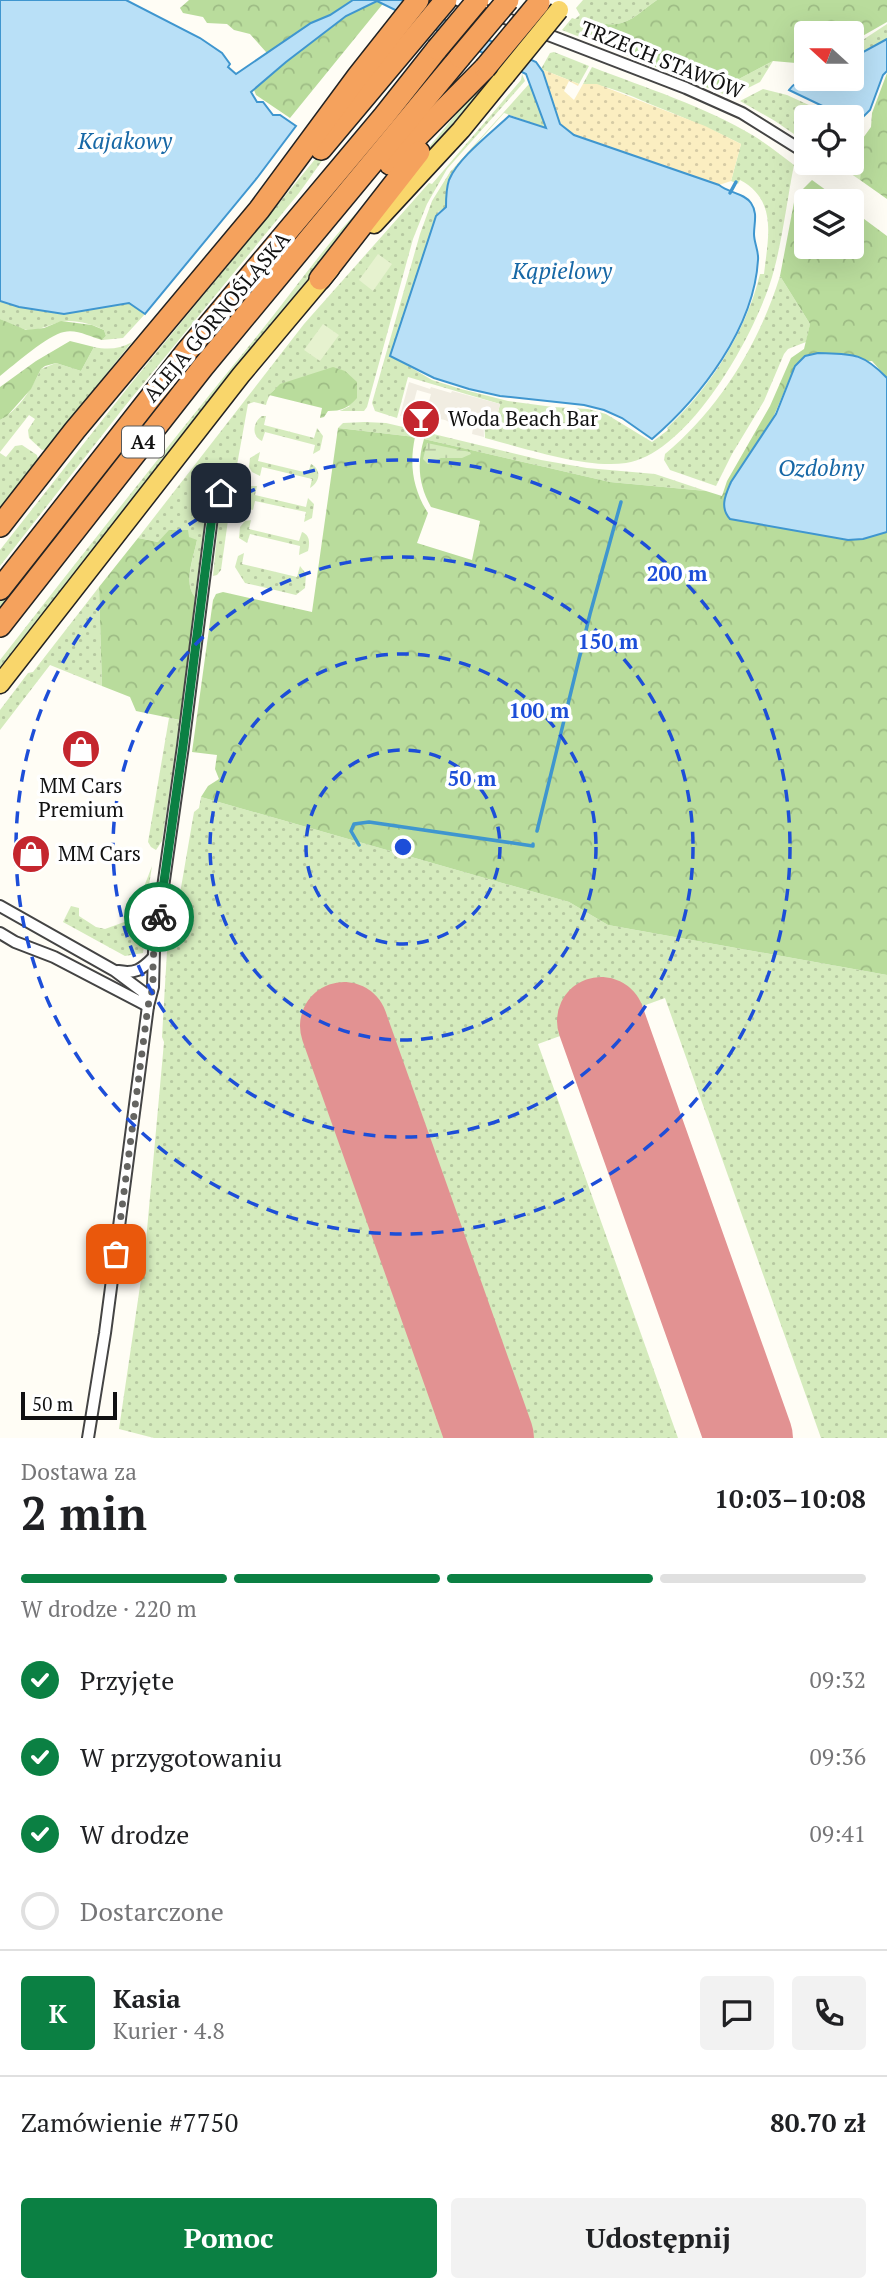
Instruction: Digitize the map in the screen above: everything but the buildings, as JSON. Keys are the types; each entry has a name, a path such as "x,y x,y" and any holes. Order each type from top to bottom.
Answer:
{"highway":[{"path":"1,524 75,430 260,209 418,0"},
{"path":"260,209 331,138 446,0"},
{"name":"ALEJA GÓRNOŚLĄSKA","path":"0,589 187,351 478,0"},
{"name":"A4","path":"0,626 137,450 508,0"},
{"path":"292,262 551,3"},
{"path":"286,234 340,147 413,40"},
{"path":"320,279 485,68"}],"main road":[{"path":"0,684 241,375 320,279 461,130 506,75 551,3"}],"street":[{"name":"TRZECH STAWÓW","path":"458,0 725,105 794,145"},
{"path":"88,1438 107,1320 148,1006 153,987 153,958 214,501 221,493 240,492"},
{"path":"0,906 115,971 143,992 148,1006"},
{"path":"0,933 15,942 54,957 148,1006"},
{"path":"115,971 132,973 142,969 153,958"}],"green space":[{"path":"189,0 386,0 290,118 256,95 252,85 273,70 266,52 250,34 234,30 227,24 207,23 203,17 183,13 180,8"},
{"path":"583,0 657,0 623,23 588,27 595,43 562,30 572,18 580,15 576,8"},
{"path":"657,0 887,0 887,22 864,35 864,21 794,21 794,63 773,61 716,91 595,43 587,27 623,23"},
{"path":"887,24 887,39 864,51 864,39"},
{"path":"554,52 589,66 579,84 541,69 550,53"},
{"path":"443,58 447,61 0,613 0,601 122,445"},
{"path":"773,61 760,82 730,97 716,91"},
{"path":"592,67 674,98 735,125 794,165 777,257 766,295 738,354 719,384 674,437 650,454 626,463 574,460 485,438 484,413 497,417 500,404 408,377 397,418 375,411 372,403 420,234 432,201 450,172 529,84 547,128 504,113 455,168 448,184 446,207 438,212 390,355 432,380 461,389 508,401 588,409 606,414 652,442 668,430 712,377 736,338 754,296 760,274 764,274 768,234 765,209 752,188 740,180 738,184 731,181 741,144 626,94 583,84"},
{"path":"887,73 887,199 860,180 860,175 864,175 864,137 871,127 872,113"},
{"path":"522,74 525,81 447,169 427,204 413,239 364,411 340,411 350,406 315,390 291,384 280,386 272,393 266,405 254,402 248,404 235,476 227,485 209,485 195,597 190,577 197,540 158,542 138,538 304,324 429,183 432,184 521,80"},
{"path":"488,75 493,79 384,202"},
{"path":"763,89 787,95 809,105 794,105 794,134 740,101"},
{"path":"329,151 299,193 125,406 0,566 0,550 129,386 321,152"},
{"path":"812,180 824,189 803,189"},
{"path":"384,186 251,349 0,672 0,660 128,497 333,239"},
{"path":"794,202 794,259 864,259 864,219 887,236 887,378 872,361 795,366 730,519 848,540 887,532 887,975 608,925 569,902 201,797 208,786 219,779 215,769 217,755 192,752 213,600 216,594 223,592 312,612 338,428 415,437 412,457 414,477 428,513 417,543 472,560 480,521 431,507 423,490 420,473 424,439 610,482 706,491 722,496 727,481 770,406 791,358 804,349 810,324 780,276"},
{"path":"378,254 392,264 373,291 359,280"},
{"path":"780,276 810,324 806,342 788,349 784,354 764,401 716,486 670,470 664,460 665,454 703,417 735,374 761,326"},
{"path":"0,301 64,314 129,303 145,314 123,338 102,340 106,336 104,330 76,322 65,321 31,330 17,327 0,319"},
{"path":"0,319 26,330 44,328 61,321 92,325 104,330 106,336 102,340 74,332 57,334 0,376"},
{"path":"323,324 339,335 320,361 304,350"},
{"path":"70,341 94,347 81,371 56,363 45,366 31,389 7,416 0,420 0,387"},
{"path":"132,342 83,403 86,406 52,448 42,450 29,438 28,430 35,419 29,415 0,452 0,420 19,404 41,369 56,363 81,371 94,347 114,348"},
{"path":"333,367 345,371 357,382 357,398 344,408 328,411 324,417 320,418 322,408 269,395 280,384"},
{"path":"262,416 266,416 264,425 314,438 317,428 323,436 320,450 313,454 315,445 265,432 262,441 258,439 255,429"},
{"path":"343,423 386,423 416,430 415,437 338,428"},
{"path":"425,432 541,460 587,468 655,474 706,491 610,482 424,439"},
{"path":"427,443 471,454 462,458 441,458 428,464 423,459"},
{"path":"22,445 37,455 39,465 0,510 0,453 6,457 15,446"},
{"path":"260,452 258,461 308,473 311,464 317,469 318,479 310,488 312,479 262,467 260,476 249,467 250,458"},
{"path":"251,486 257,486 255,495 306,507 308,498 314,504 312,518 304,522 306,512 255,501 253,510 249,509 244,497"},
{"path":"231,499 221,570 213,576 220,506"},
{"path":"251,520 249,529 299,541 302,532 305,533 309,540 308,551 299,555 300,546 250,534 247,543 239,538 240,527 245,521"},
{"path":"169,530 188,530 189,537 197,540 190,577 195,597 180,720 136,711 130,697 102,686 99,587 138,538 158,542"},
{"path":"244,553 242,564 297,577 300,566 306,574 305,588 296,595 245,583 235,567 238,556"},
{"path":"99,587 102,686 50,665 0,730 0,710"},
{"path":"169,718 180,720 162,841 156,850 148,842"},
{"path":"201,797 569,902 608,925 887,975 887,1438 821,1438 665,998 538,1044 678,1438 524,1438 372,1008 311,1029 457,1438 154,1438 119,1429 145,1252 164,1042 162,1037 167,951 172,940 194,812 199,808"},
{"path":"152,866 143,953 125,956 63,922 71,906 79,908 79,916 96,927 105,929 127,921 134,913"}],"sand":[{"path":"541,69 579,84 578,86 569,81 564,91 574,100 583,84 597,84 705,126 741,144 731,181 719,185 574,135 560,124"}],"shaded area":[{"path":"409,382 500,404 497,416 483,413 484,437 472,434 474,422 469,421 468,427 456,424 457,420 452,419 451,423 425,416 431,394 417,390 411,413 407,412 406,417 400,416"}],"water":[{"path":"0,0 126,0 200,38 222,53 230,64 228,67 236,74 311,23 330,15 353,0 402,0 536,62 543,72 560,124 574,135 719,185 748,200 754,211 754,237 758,257 747,311 736,335 706,382 689,403 652,439 622,418 604,410 584,405 500,396 469,389 434,378 390,356 436,216 446,207 447,187 453,172 467,155 509,116 546,128 526,74 377,1 346,16 251,92 257,102 263,102 273,115 280,115 296,126 257,178 145,314 129,303 64,314 0,301"},
{"path":"887,39 887,71 870,110 864,116 864,105 820,105 789,90 794,85 794,91 864,91 864,51"},
{"name":"Ozdobny","path":"818,353 856,356 870,363 887,378 887,532 848,540 730,519 725,510 724,500 731,482 776,414 795,366 805,356"}],"waterway":[{"path":"730,193 736,182"},
{"path":"537,831 590,614 621,502"},
{"path":"359,845 351,831 354,824 369,822 533,844"}],"runway":[{"path":"601,1021 749,1438"},
{"path":"344,1026 490,1438"}],"way so far":[{"path":"116,1254 148,1006 153,987 153,958 159,917"}],"place":[{"name":"Woda Beach Bar","path":"421,419"},
{"name":"MM Cars Premium","path":"81,749"},
{"name":"MM Cars","path":"31,854"}],"route":[{"path":"159,917 214,501 221,493"}],"water label":[{"name":"Kajakowy","path":"125,141"},
{"name":"Kąpielowy","path":"562,271"}]}
